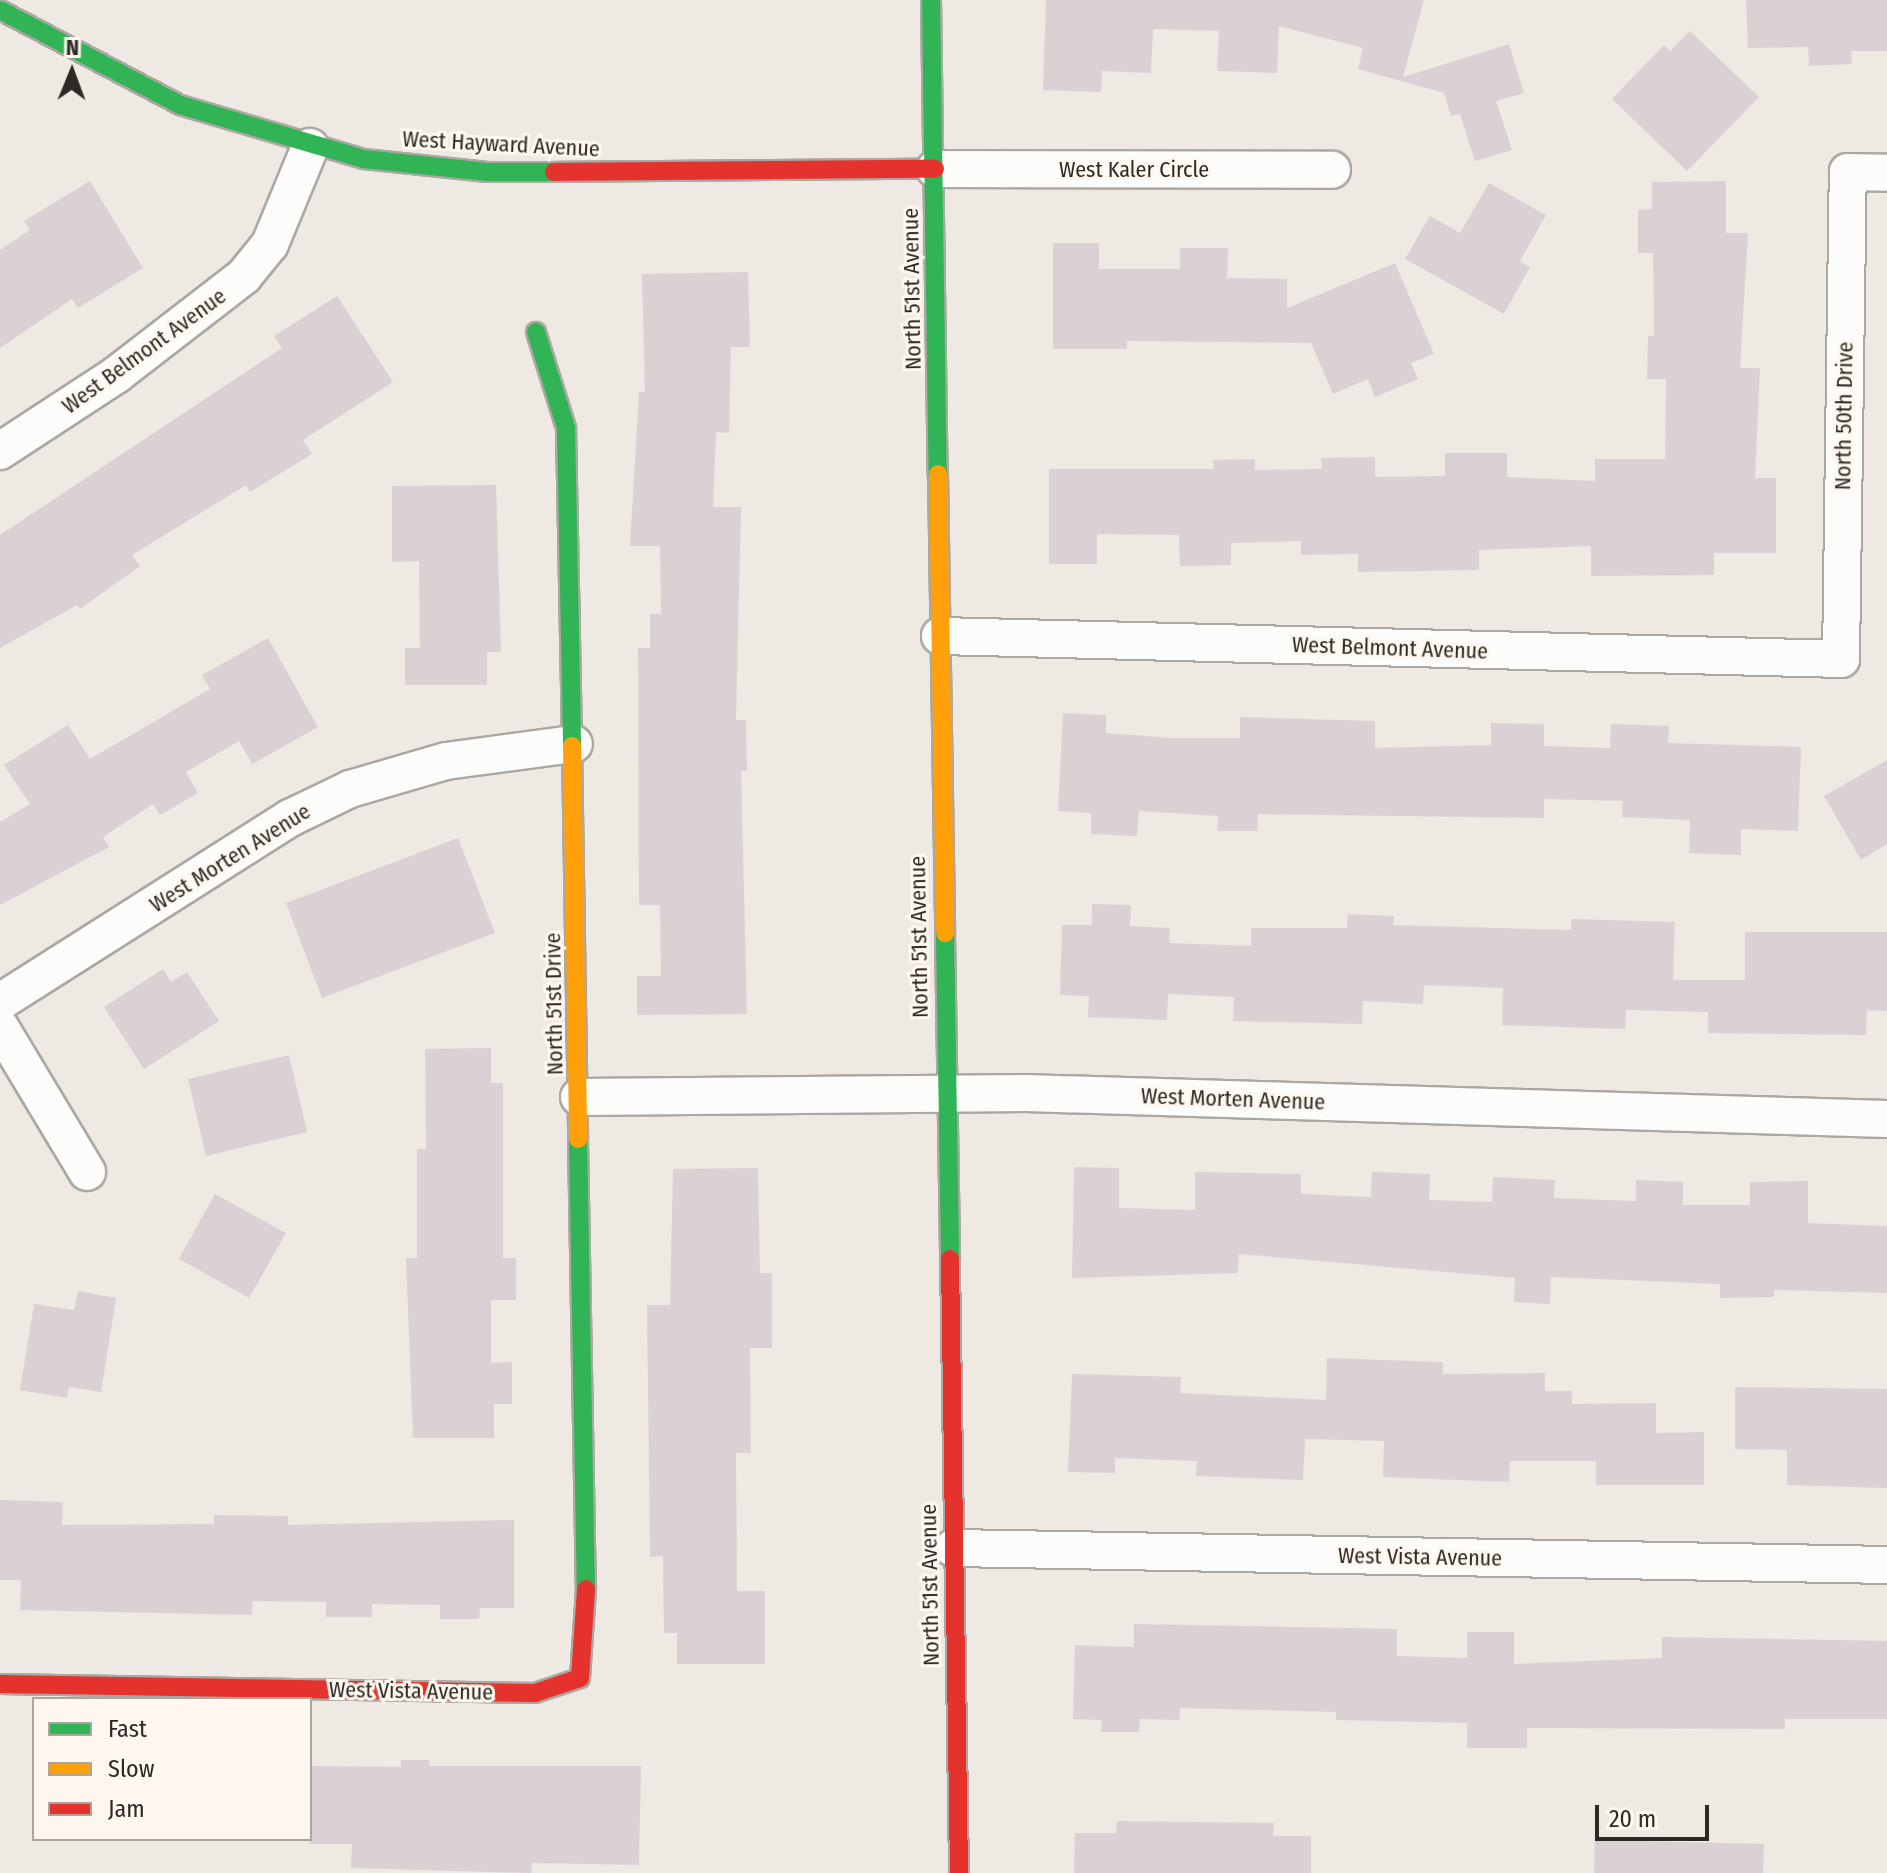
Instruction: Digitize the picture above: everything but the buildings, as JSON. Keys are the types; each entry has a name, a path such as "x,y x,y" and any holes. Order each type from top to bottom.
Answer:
{"street":[{"name":"North 51st Avenue","path":"931,0 959,1873"},
{"name":"West Hayward Avenue","path":"0,10 126,81 310,147 487,172 935,169"},
{"name":"West Belmont Avenue","path":"0,451 116,375 244,276 270,244 310,147"},
{"name":"West Kaler Circle","path":"935,169 1332,170"},
{"name":"North 50th Drive","path":"1841,659 1848,172 1887,173"},
{"name":"North 51st Drive","path":"536,332 566,428 574,744 587,1634 580,1678"},
{"name":"West Belmont Avenue","path":"940,636 1841,659"},
{"name":"West Morten Avenue","path":"0,1002 290,818 350,789 446,761 574,744"},
{"path":"0,1027 87,1172"},
{"name":"West Morten Avenue","path":"579,1097 945,1093 1887,1119"},
{"name":"West Vista Avenue","path":"953,1548 1887,1565"},
{"name":"West Vista Avenue","path":"0,1684 535,1693 580,1678"}],"traffic: fast":[{"path":"931,0 938,474"},
{"path":"0,10 180,105 364,159 487,172 554,172"},
{"path":"536,332 566,428 572,746"},
{"path":"945,933 950,1259"},
{"path":"578,1139 586,1589"}],"traffic: slow":[{"path":"938,474 945,933"},
{"path":"572,746 578,1139"}],"traffic: jam":[{"path":"554,172 935,169"},
{"path":"950,1259 959,1873"},
{"path":"0,1684 535,1693 580,1678 586,1589"}]}
